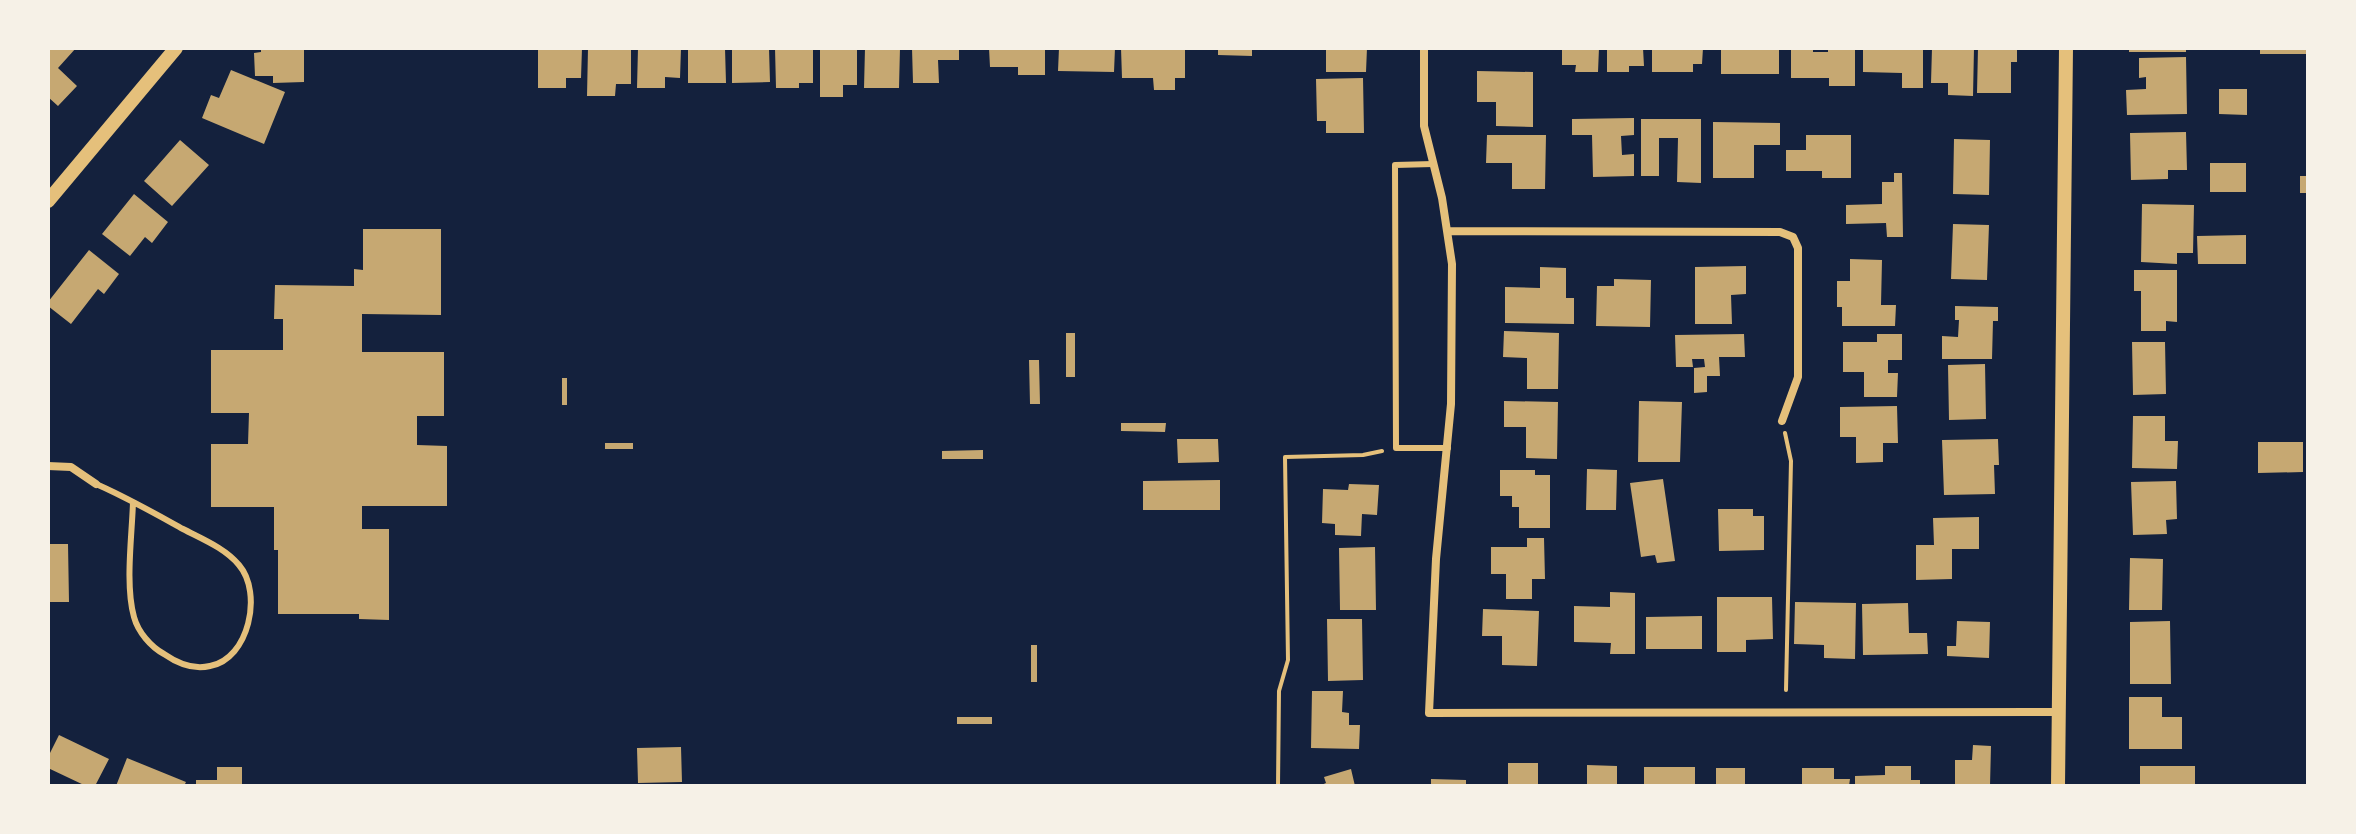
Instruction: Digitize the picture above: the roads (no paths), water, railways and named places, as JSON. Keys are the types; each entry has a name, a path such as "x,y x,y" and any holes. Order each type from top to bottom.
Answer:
{"street":[{"path":"48,201 176,48"},
{"path":"1424,48 1424,126 1448,231 1452,264 1451,404 1436,559 1429,713 2059,712"},
{"path":"2058,786 2066,48"},
{"path":"1448,231 1780,232 1793,237 1798,248 1798,377 1782,421"},
{"path":"48,466 71,467 96,484"}],"lane":[{"path":"1433,164 1395,165 1396,448 1448,448"},
{"path":"96,484 133,502 224,552 240,566 249,583 252,603 246,632 230,655 210,667 179,664 154,648 135,622 130,602 133,502"}]}
